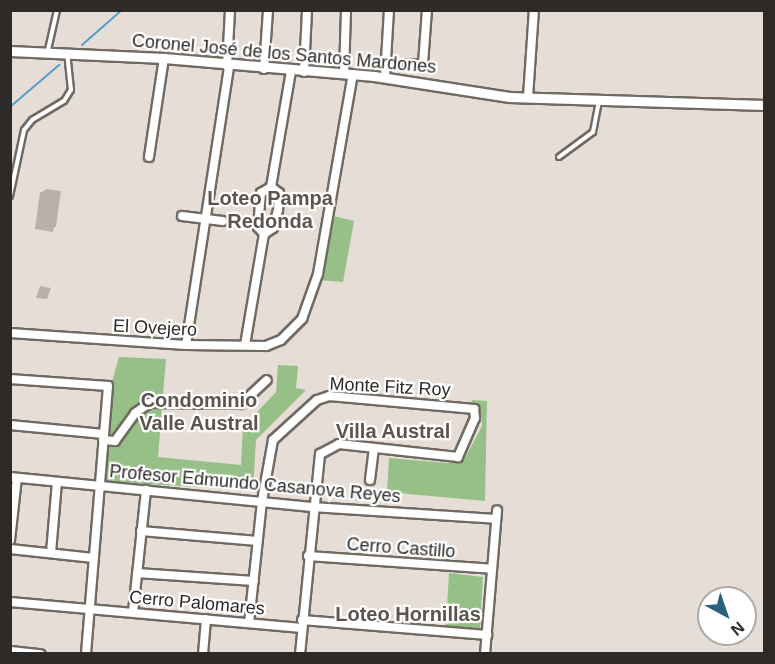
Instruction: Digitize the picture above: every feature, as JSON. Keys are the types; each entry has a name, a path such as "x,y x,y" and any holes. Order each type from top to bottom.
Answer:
{"street":[{"path":"186,345 228,66 230,10"},
{"path":"264,69 268,10"},
{"path":"304,72 307,10"},
{"path":"346,10 348,74"},
{"path":"385,77 389,10"},
{"path":"408,64 423,64 427,10"},
{"path":"528,97 534,10"},
{"name":"Coronel José de los Santos Mardones","path":"10,51 164,58 228,66 385,77 528,97 765,105"},
{"path":"149,157 164,58"},
{"path":"264,234 258,227 261,193 271,187 291,71"},
{"name":"El Ovejero","path":"10,333 186,345 266,346 293,331 302,319 318,274 348,74"},
{"path":"245,345 264,234 273,228 278,210 279,193 271,187"},
{"path":"182,216 223,221"},
{"path":"10,379 108,386 86,654"},
{"path":"10,425 104,437 115,441 135,413 150,403 241,404 267,380"},
{"name":"Monte Fitz Roy","path":"249,623 262,501 273,440 317,400 329,396 468,406 474,409 476,418 458,457 374,448"},
{"path":"300,654 312,507 320,454 339,444 374,448 370,480"},
{"path":"10,540 14,478"},
{"name":"Profesor Edmundo Casanova Reyes","path":"14,478 312,507 496,519"},
{"path":"51,553 57,482"},
{"path":"133,612 146,490"},
{"path":"485,654 497,510"},
{"path":"141,531 258,541"},
{"path":"10,549 94,558"},
{"name":"Cerro Castillo","path":"308,556 492,569"},
{"path":"137,573 254,581"},
{"name":"Cerro Palomares","path":"10,602 249,623 487,635"},
{"path":"203,654 206,619"},
{"path":"10,651 40,654"}],"lane":[{"path":"47,53 57,10"},
{"path":"10,196 24,130 32,120 64,101 71,90 67,54"},
{"path":"558,157 593,132 599,100"}],"green space":[{"path":"329,215 354,221 343,282 319,280"},
{"path":"119,357 166,359 158,457 241,465 243,427 276,392 278,365 298,366 296,388 306,390 256,440 253,491 106,481 112,382"},
{"path":"471,400 487,401 485,501 387,492 389,458 447,463 464,460 482,426 481,413"},
{"path":"449,573 483,577 480,629 446,626"}],"building":[{"path":"40,192 58,194 53,232 35,229"}],"waterway":[{"path":"82,45 122,10"},
{"path":"10,107 59,65"}],"district":[{"name":"Loteo Pampa Redonda","path":"270,210"},
{"name":"Condominio Valle Austral","path":"199,412"},
{"name":"Villa Austral","path":"393,431"},
{"name":"Loteo Hornillas","path":"408,614"}]}
